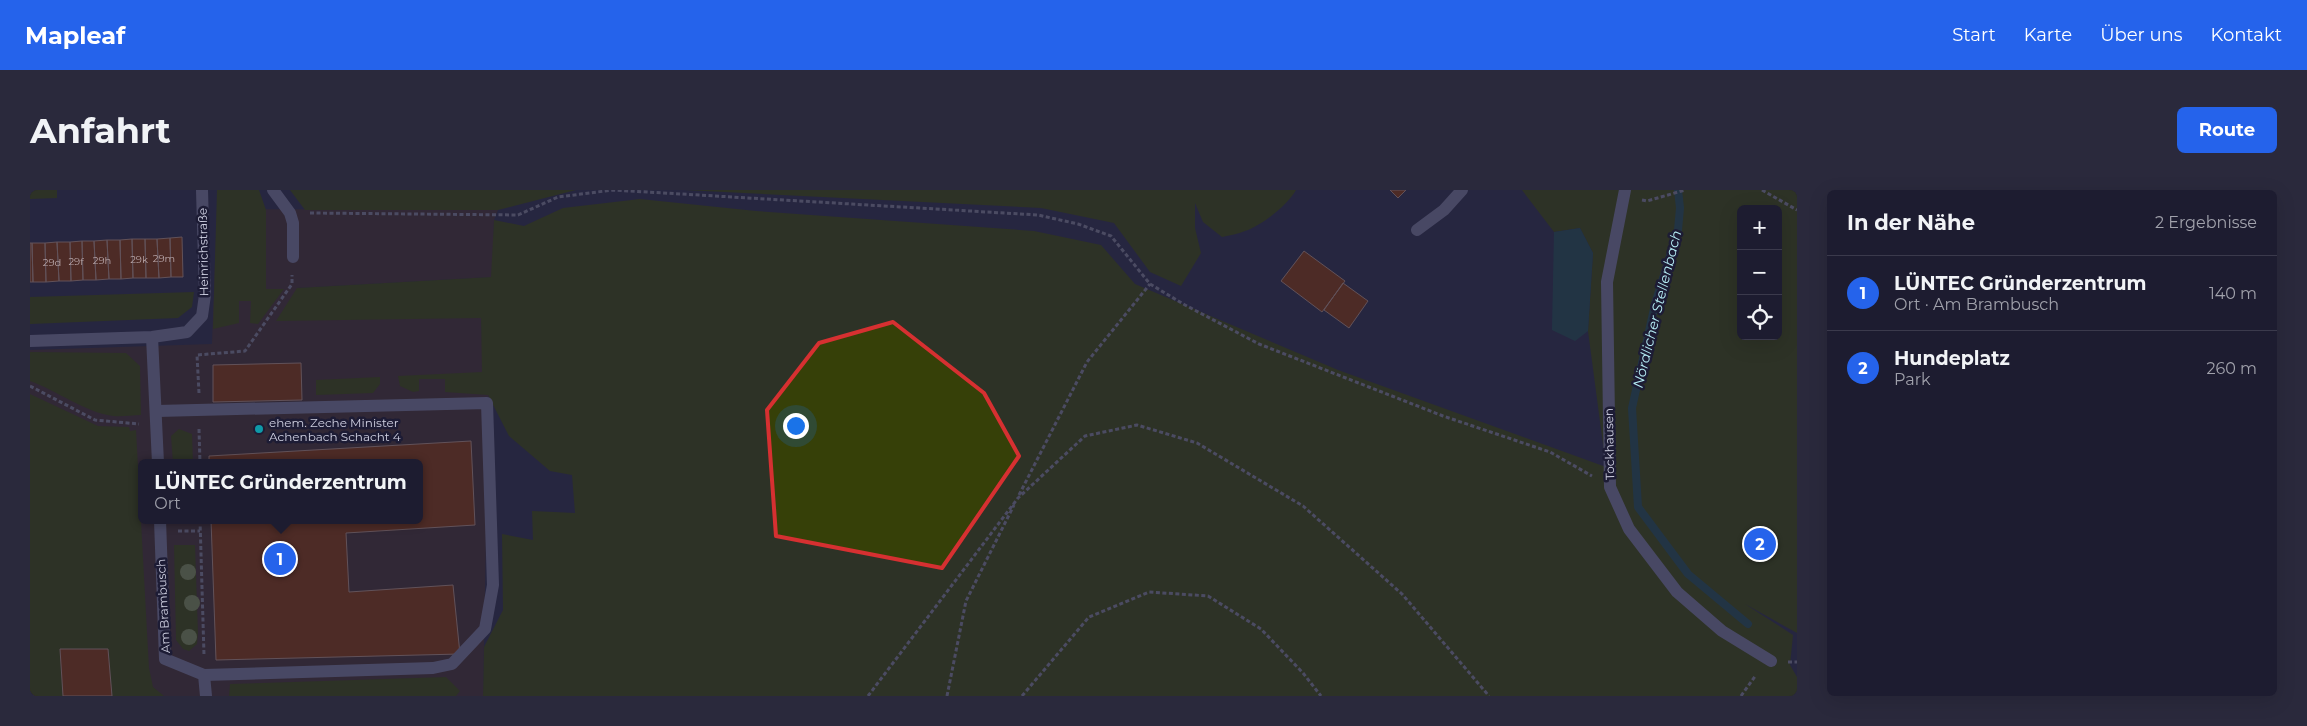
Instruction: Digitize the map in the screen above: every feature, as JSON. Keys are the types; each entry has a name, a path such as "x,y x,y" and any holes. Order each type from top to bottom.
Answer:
{"street":[{"name":"Heinrichstraße","path":"30,341 152,337 187,332 202,316 205,295 202,190"},
{"path":"273,190 290,213 293,223 293,257"},
{"path":"1418,230 1444,210 1462,190"},
{"name":"Tockhausen","path":"1625,190 1607,282 1610,487 1629,529 1677,592 1722,631 1772,661"},
{"path":"152,337 158,459"},
{"path":"157,418 199,409 487,404 493,585 486,629 452,664 433,668 204,675 206,696"},
{"name":"Am Brambusch","path":"160,524 164,659 204,675"}],"path":[{"path":"290,213 518,215 558,197 613,190 1038,215 1078,224 1111,236 1150,284 1185,305 1259,344 1443,416 1550,452 1610,487"},
{"path":"1660,198 1684,190"},
{"path":"1762,190 1797,210"},
{"path":"200,459 197,355 245,351 292,284"},
{"path":"946,696 966,601 1087,362 1150,284"},
{"path":"30,386 95,420 157,418"},
{"path":"868,696 1018,498 1085,436 1137,426 1198,443 1303,506 1402,594 1488,696"},
{"path":"200,524 204,675"},
{"path":"1022,696 1089,617 1148,592 1208,596 1261,629 1303,673 1321,696"},
{"path":"1741,696 1753,678 1772,661"}],"highlighted area":[{"path":"893,322 984,393 1019,456 942,568 845,551 776,536 767,410 819,343"}],"shaded area":[{"name":"ehem. Zeche Minister Achenbach Schacht 4","path":"217,209 498,210 494,220 492,277 297,288 481,318 483,372 489,373 483,696 30,696 30,350 212,344"},
{"path":"1580,228 1593,253 1588,331 1575,341 1552,330 1554,232"}],"green space":[{"path":"30,190 57,190 57,198 30,199"},
{"path":"217,190 259,190 266,210 266,289 284,289 258,324 250,323 251,301 239,301 239,323 213,329"},
{"path":"290,190 576,190 498,210 305,210"},
{"path":"684,190 1296,190 1274,214 1259,224 1242,232 1222,237 1203,222 1195,203 1195,228 1201,253 1181,286 1150,272 1114,223 1041,208"},
{"path":"1522,190 1797,190 1797,633 1745,604 1793,635 1790,665 1797,677 1797,696 483,696 484,647 503,610 502,534 533,540 532,511 575,513 572,475 550,471 509,436 488,395 445,392 445,379 419,379 419,391 413,392 400,386 398,376 482,372 481,318 276,321 297,288 491,277 494,220 524,226 563,208 640,199 756,211 1034,231 1101,245 1135,284 1338,370 1606,467 1588,331 1593,253 1580,228 1554,232"},
{"path":"194,292 192,307 178,318 30,324 30,297"},
{"path":"30,352 126,353 140,366 141,415 116,416 102,414 30,381"},
{"path":"380,377 380,384 373,393 316,395 316,380"},
{"path":"30,394 98,426 129,427 130,431 136,430 138,524 141,524 149,668 153,687 164,696 112,696 108,649 60,649 63,696 30,696"},
{"path":"179,429 192,434 193,459 173,459 171,436"},
{"path":"174,545 195,545 198,633 197,644 189,651 183,649 176,640"},
{"path":"446,677 460,691 456,696 229,696 230,684"}],"building":[{"path":"1390,190 1406,190 1398,198"},
{"path":"182,237 183,277 171,277 170,238"},
{"path":"170,238 171,277 159,278 157,239"},
{"path":"132,239 145,239 146,278 133,278"},
{"path":"132,239 133,278 121,279 120,240"},
{"path":"145,239 157,239 159,278 146,278"},
{"path":"107,240 109,279 96,280 94,241"},
{"path":"107,240 120,240 121,279 109,279"},
{"path":"82,241 83,280 71,281 70,242"},
{"path":"82,241 94,241 96,280 83,280"},
{"path":"57,242 59,281 46,282 45,243"},
{"path":"57,242 70,242 71,281 59,281"},
{"path":"30,243 32,243 33,282 30,282"},
{"path":"32,243 45,243 46,282 33,282"},
{"path":"1304,251 1345,281 1322,312 1281,281"},
{"path":"1343,283 1368,301 1349,328 1324,310"},
{"path":"301,363 302,400 213,402 213,365"},
{"path":"471,441 475,525 346,533 349,592 453,585 460,654 216,660 211,524 423,524 423,459 209,459 209,456"},
{"path":"60,649 108,649 112,696 63,696"}],"waterway":[{"name":"Nördlicher Stellenbach","path":"1678,190 1680,208 1678,230 1655,304 1632,408 1638,507 1688,574 1748,624"}],"place":[{"name":"ehem. Zeche Minister Achenbach Schacht 4","path":"259,429"},
{"name":"Hundeplatz","path":"1760,544"},
{"name":"LÜNTEC Gründerzentrum","path":"280,559"}]}
